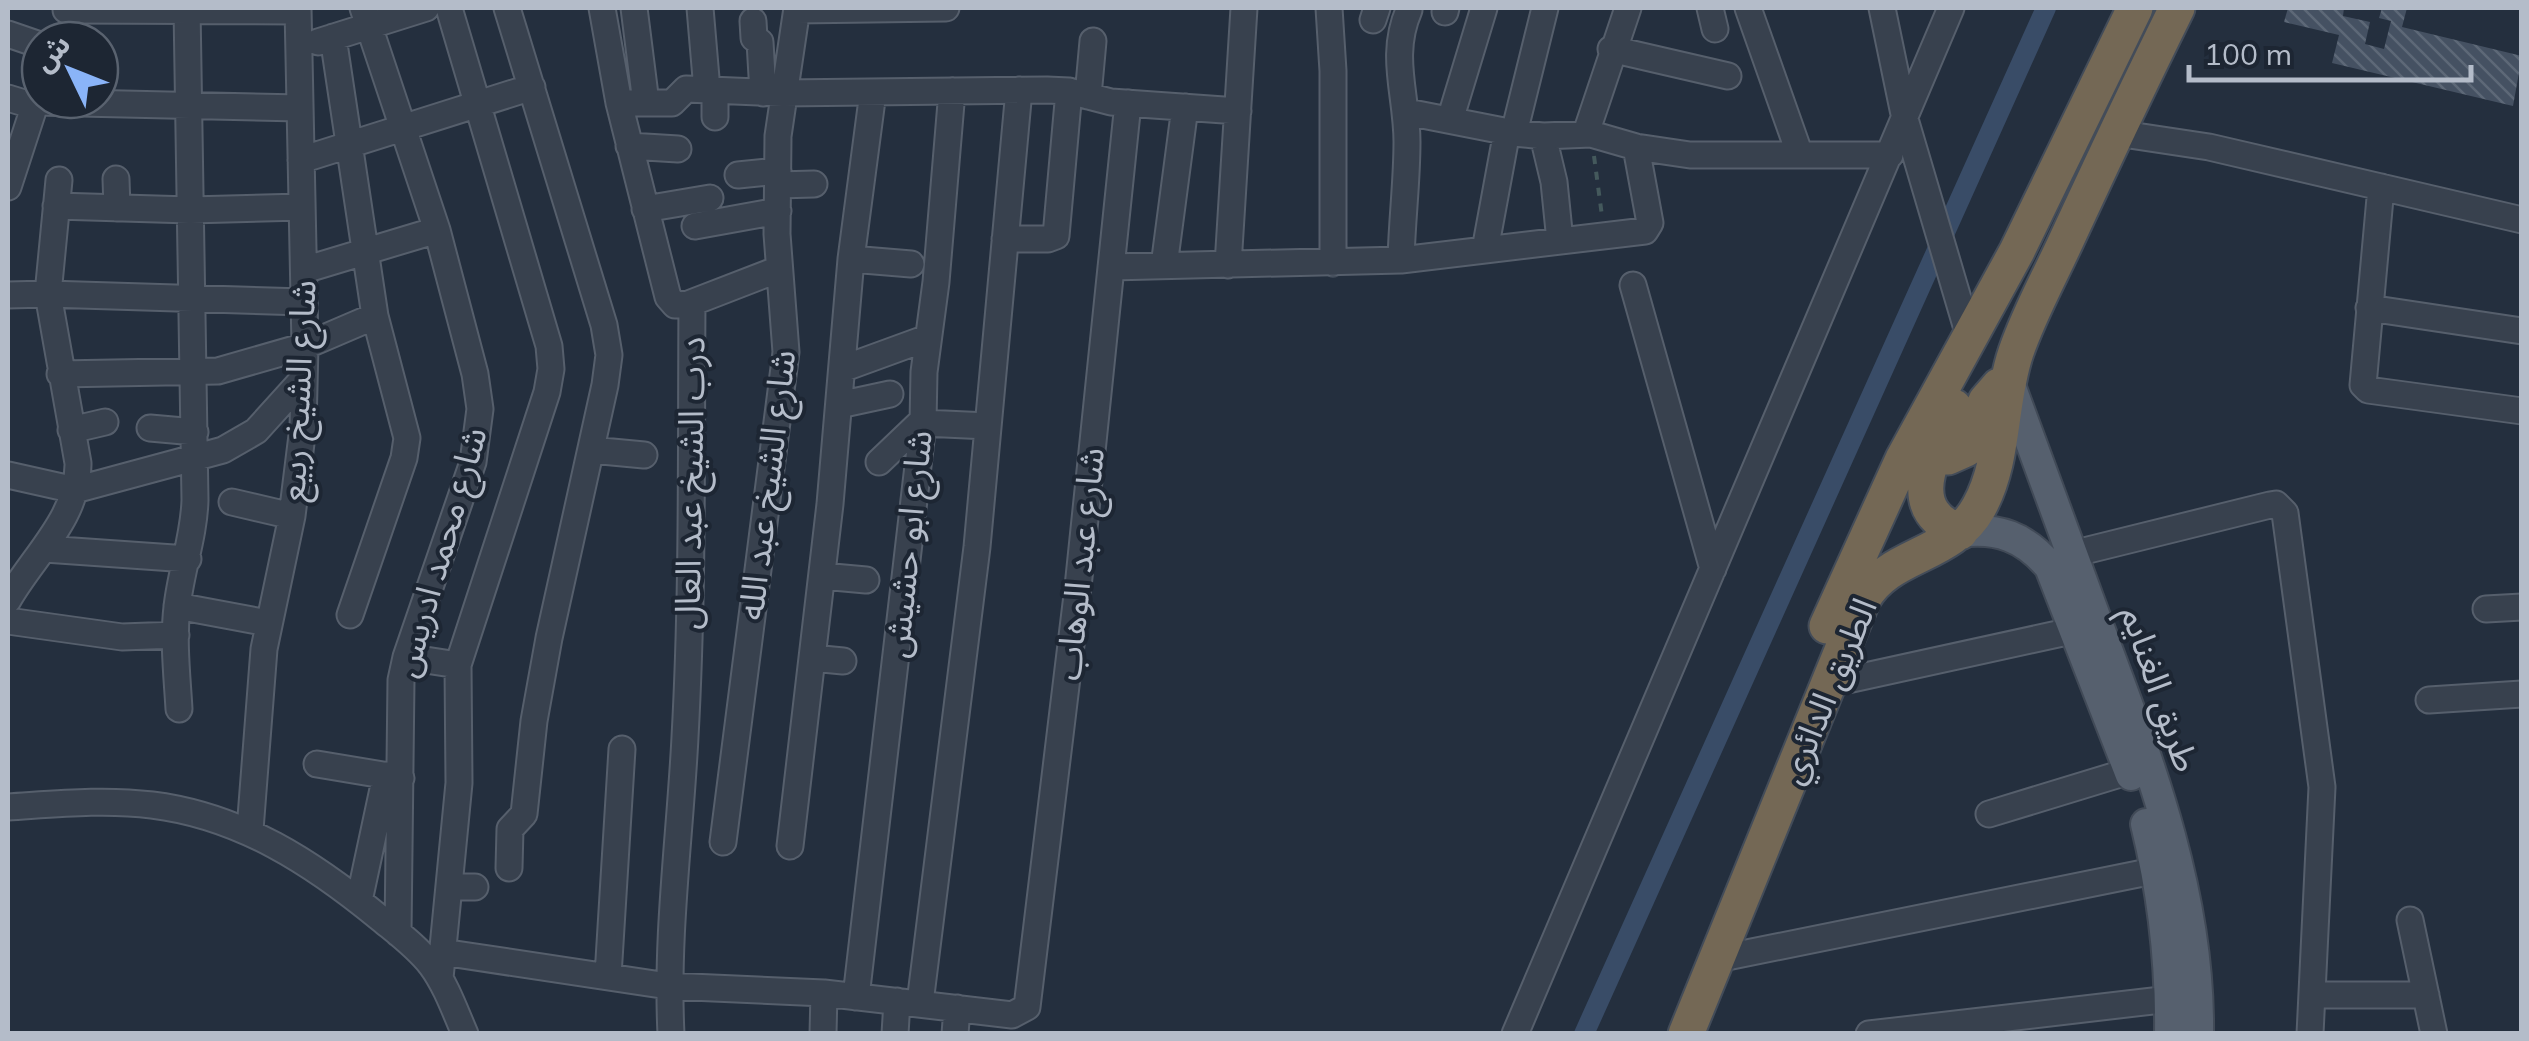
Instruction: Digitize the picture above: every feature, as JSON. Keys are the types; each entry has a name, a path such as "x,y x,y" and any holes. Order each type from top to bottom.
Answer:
{"highway":[{"name":"الطريق الدائري","path":"1660,1034 1847,576 2136,8"},
{"name":"الطريق الدائري","path":"1686,1034 1863,599 1876,581 1960,532 1972,519 1988,486 2016,350 2176,8"},
{"path":"1960,532 1939,522 1927,504 1925,482 1968,370 1970,339"},
{"path":"1935,453 1948,457 1966,450 1986,401 2008,380"}],"main road":[{"name":"طريق الغنايم","path":"2008,380 2134,720 2178,866 2196,958 2198,1034"},
{"name":"طريق الغنايم","path":"1960,532 2000,532 2036,551 2050,567 2130,772 2158,870 2169,957 2170,1034"}],"street":[{"path":"299,48 333,37 366,17 426,8"},
{"path":"449,8 549,346 551,370 458,665 458,783 441,966 465,1034"},
{"path":"507,8 608,340 608,370 534,720 524,814 510,829 509,868"},
{"name":"درب الشيخ عبد العال","path":"602,8 618,103 669,300 675,305 691,303 685,734 668,986 670,1034"},
{"path":"634,8 646,103"},
{"path":"700,8 716,118"},
{"path":"797,9 946,8"},
{"path":"1228,265 1244,8"},
{"path":"1329,8 1333,71 1333,263"},
{"path":"1450,120 1484,8"},
{"path":"1485,250 1511,132 1545,8"},
{"path":"1589,134 1612,49 1628,8"},
{"path":"1748,8 1800,155"},
{"path":"1882,8 1905,120 1970,339"},
{"path":"1515,1034 1950,8"},
{"path":"67,9 298,10"},
{"name":"شارع الشيخ عبد الله","path":"723,842 786,352 773,93 797,9"},
{"path":"179,709 177,606 195,519 187,10"},
{"name":"شارع الشيخ ربيع","path":"250,830 256,726 268,623 292,516 306,346 298,10"},
{"path":"1401,260 1407,112 1398,56 1409,10"},
{"name":"شارع محمد ادريس","path":"366,17 437,230 475,374 480,427 473,462 406,657 394,776 398,933"},
{"path":"750,27 760,42 773,93"},
{"path":"333,37 375,316 406,428 406,448 350,615"},
{"path":"1005,239 1048,239 1057,232 1078,94 1093,41"},
{"path":"1612,49 1728,76"},
{"path":"302,160 532,87"},
{"path":"618,103 674,103 684,89 773,93 1019,90 1078,94 1128,104 1238,111"},
{"path":"895,1034 908,1002 977,548 1019,90"},
{"name":"شارع ابو حشيش","path":"856,996 923,422 952,91"},
{"path":"790,846 840,406 851,259 873,92"},
{"path":"120,102 300,108"},
{"name":"شارع عبد الوهاب","path":"956,1021 1012,1015 1026,1007 1030,999 1128,104"},
{"path":"1164,266 1185,107"},
{"path":"1407,112 1511,132 1543,136 1589,134 1636,147 1728,157 1890,155"},
{"path":"8,187 30,120"},
{"path":"2116,132 2209,147 2522,220"},
{"path":"1543,136 1554,182 1560,241"},
{"path":"629,146 678,148"},
{"path":"1111,267 1401,260 1649,228 1636,147"},
{"path":"738,175 814,184"},
{"path":"116,179 116,208"},
{"path":"8,600 45,549 75,490 78,463 48,294 59,180"},
{"path":"2382,187 2361,382 2365,388 2522,410"},
{"path":"645,209 710,198"},
{"path":"56,206 190,210 302,207"},
{"path":"695,226 778,212"},
{"path":"304,270 437,230"},
{"path":"851,259 911,264"},
{"path":"691,303 779,270"},
{"path":"1634,285 1713,568"},
{"path":"8,296 304,302"},
{"path":"2369,308 2522,332"},
{"path":"60,374 194,374 227,369 306,346 375,316"},
{"path":"842,368 928,338"},
{"path":"8,475 75,490 195,459 246,439 304,378"},
{"path":"840,406 890,394"},
{"path":"71,430 105,422"},
{"path":"879,462 923,422 988,426"},
{"path":"150,428 195,432"},
{"path":"591,450 644,455"},
{"path":"232,502 292,516"},
{"path":"2072,554 2270,504 2286,512 2322,787 2310,1034"},
{"path":"45,549 188,560"},
{"path":"822,576 866,580"},
{"path":"177,606 268,623"},
{"path":"2486,609 2522,607"},
{"path":"8,621 104,635 176,636"},
{"path":"1829,684 2076,630"},
{"path":"406,657 458,665"},
{"path":"812,658 844,661"},
{"path":"2429,700 2522,694"},
{"path":"608,976 622,749"},
{"path":"317,764 394,776 359,900"},
{"path":"1988,814 2130,772"},
{"path":"8,807 85,802 152,805 186,810 250,830 359,900 421,954 441,966 608,976 668,986 856,996 908,1002 956,1021"},
{"path":"1717,959 2158,870"},
{"path":"448,888 475,887"},
{"path":"2410,920 2434,1034"},
{"path":"823,1034 824,993"},
{"path":"2313,995 2426,995"},
{"path":"1868,1034 2170,999"}],"path":[{"path":"1589,134 1604,236"}],"building":[{"path":"2288,8 2344,8 2343,16 2370,22 2365,44 2384,49 2391,21 2379,18 2382,8 2407,8 2402,27 2522,56 2513,106 2332,63 2339,35 2284,22"}],"waterway":[{"path":"1584,1034 2046,8"}]}
